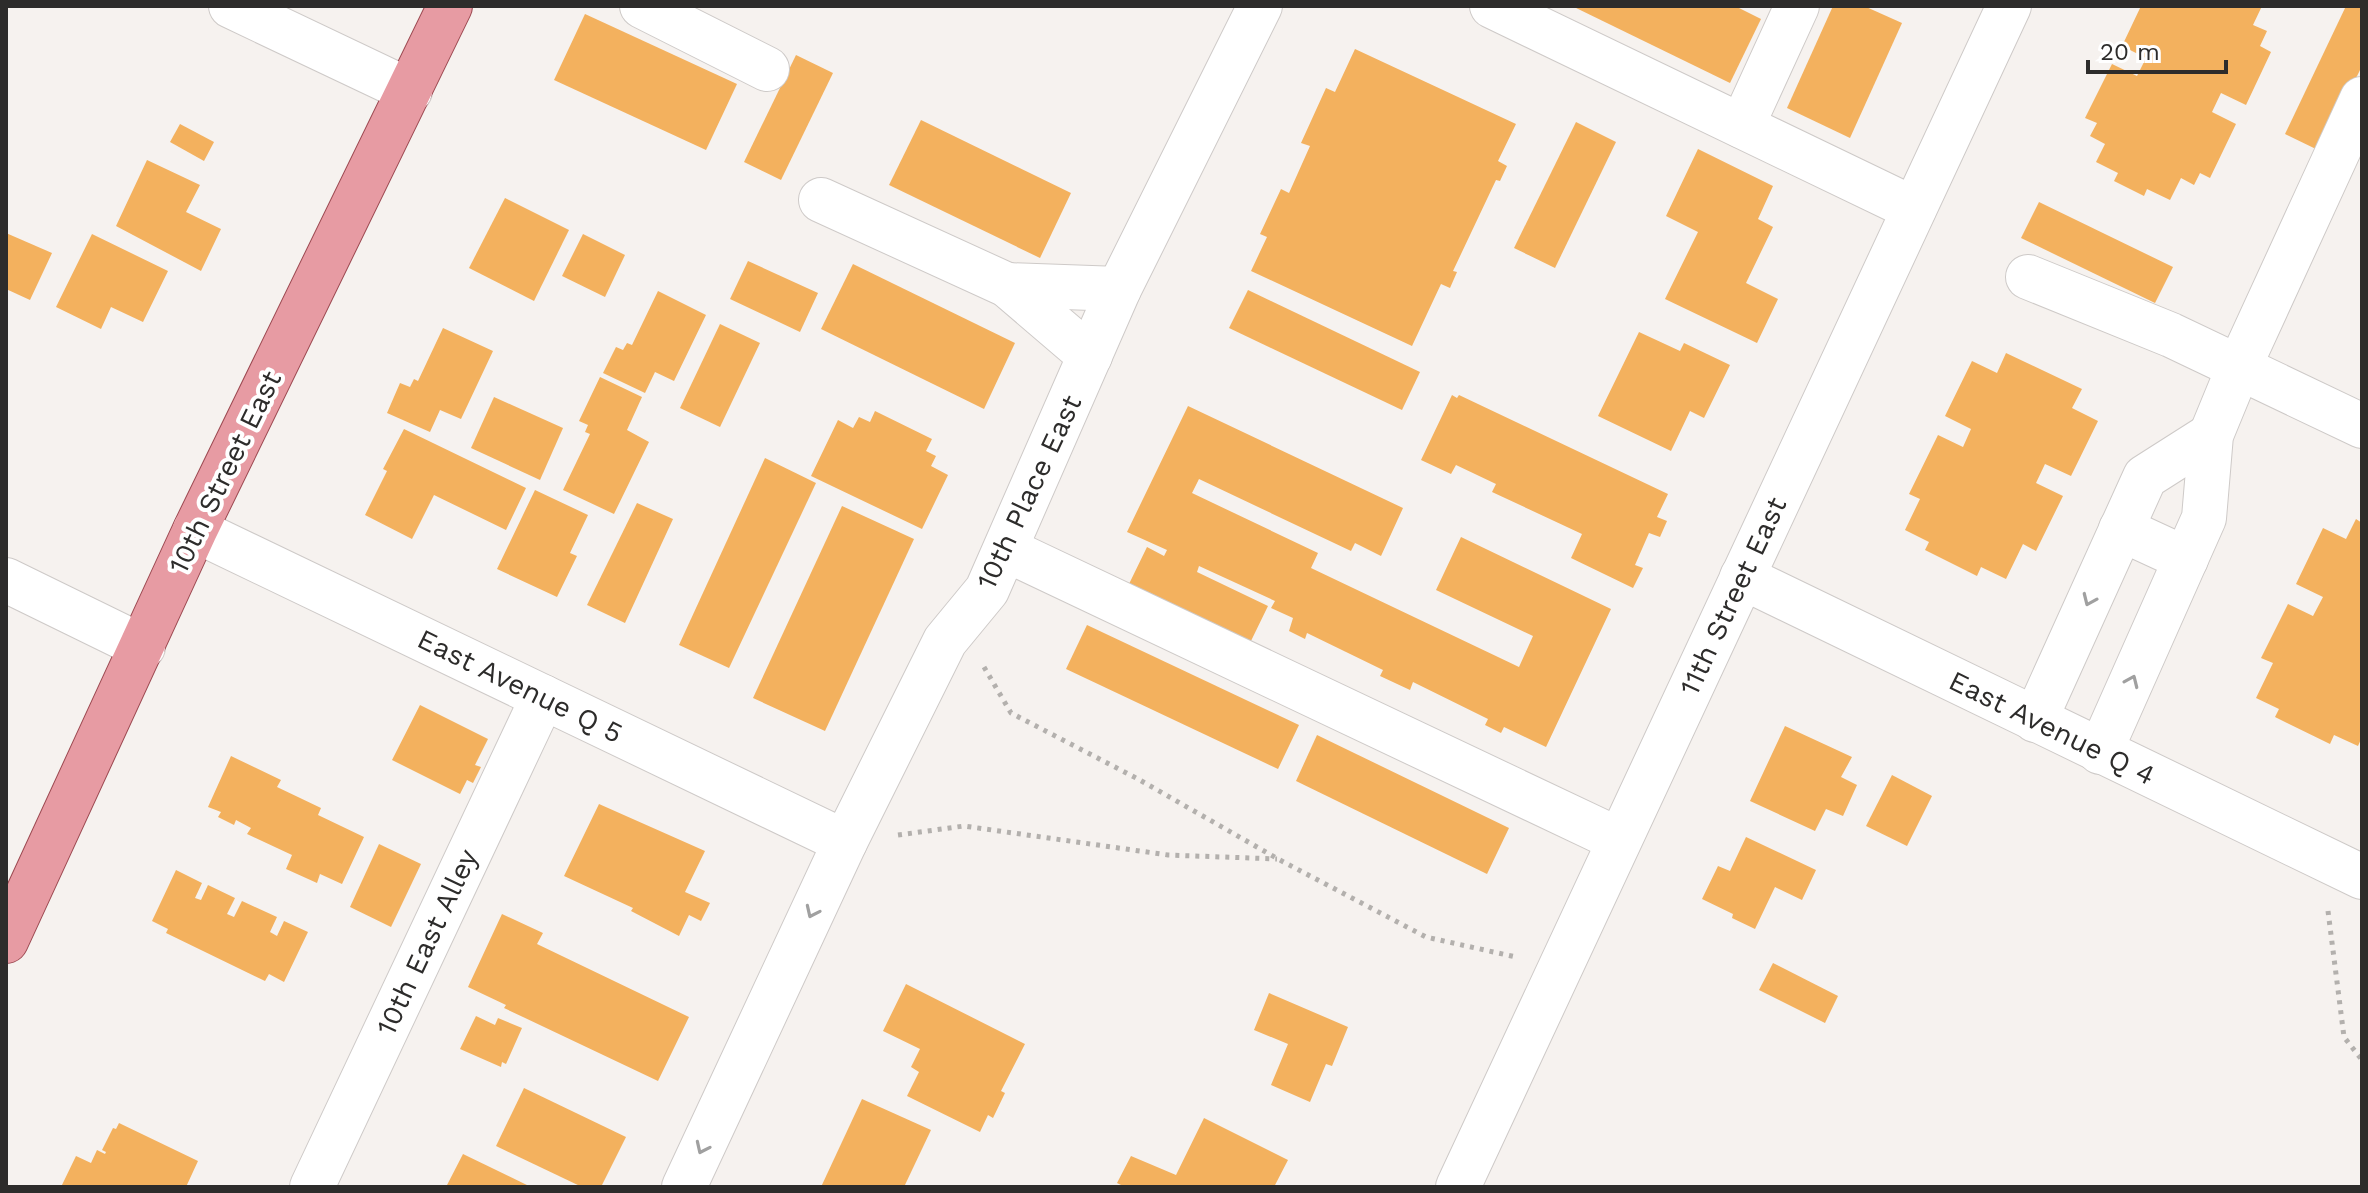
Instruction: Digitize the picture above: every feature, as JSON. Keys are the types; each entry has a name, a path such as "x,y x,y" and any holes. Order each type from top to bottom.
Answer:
{"main road":[{"name":"10th Street East","path":"6,941 195,530 450,6"}],"street":[{"path":"231,6 410,91"},
{"path":"642,6 767,69"},
{"name":"10th Place East","path":"684,1187 845,842 945,641 987,590 1007,550 1119,289 1260,6"},
{"path":"1492,6 1914,209"},
{"path":"1742,126 1797,6"},
{"name":"11th Street East","path":"1458,1187 2009,6"},
{"path":"2100,752 2204,518 2211,435 2362,99"},
{"path":"821,200 1007,285 1090,356"},
{"path":"2028,277 2171,335 2362,426"},
{"path":"1007,285 1119,289"},
{"path":"2035,720 2145,477 2211,435"},
{"path":"2121,529 2186,559"},
{"name":"East Avenue Q 5","path":"195,530 845,842"},
{"path":"1007,550 1619,840"},
{"name":"East Avenue Q 4","path":"1742,577 2362,877"},
{"path":"6,580 143,647"},
{"name":"10th East Alley","path":"312,1187 543,697"}],"path":[{"path":"959,624 1011,713 1426,937 1560,966"},
{"path":"845,842 964,826 1168,855 1278,859"},
{"path":"2322,858 2344,1037 2362,1060"}],"building":[{"path":"1572,6 1735,6 1761,19 1730,83"},
{"path":"1833,6 1864,6 1902,23 1850,138 1787,108"},
{"path":"2141,6 2262,6 2253,25 2267,31 2260,46 2271,52 2246,105 2221,93 2212,112 2236,124 2210,178 2200,173 2194,185 2181,178 2170,200 2147,189 2144,196 2114,181 2118,173 2096,162 2105,144 2090,136 2097,123 2085,118 2112,64 2137,76 2146,58 2122,46"},
{"path":"2346,6 2362,6 2362,66 2320,151 2285,134"},
{"path":"585,14 737,84 706,150 554,80"},
{"path":"1355,49 1516,124 1498,161 1507,166 1500,181 1496,180 1453,271 1457,272 1450,288 1441,284 1412,346 1251,271 1267,237 1260,234 1281,189 1289,193 1310,146 1301,143 1326,88 1335,92"},
{"path":"796,55 833,73 781,180 744,162"},
{"path":"921,120 1071,193 1040,258 889,185"},
{"path":"1576,122 1616,142 1555,268 1514,248"},
{"path":"180,124 214,142 204,161 170,142"},
{"path":"1698,149 1773,186 1758,219 1773,227 1746,283 1778,299 1757,343 1665,299 1698,232 1666,216"},
{"path":"147,160 200,185 186,212 221,229 201,271 116,226"},
{"path":"505,198 569,230 534,301 469,268"},
{"path":"2039,202 2173,267 2155,303 2021,238"},
{"path":"6,233 52,253 30,300 6,289"},
{"path":"92,234 168,271 143,322 111,307 101,329 56,307"},
{"path":"583,234 625,255 605,297 562,276"},
{"path":"748,261 818,293 800,332 730,299"},
{"path":"853,264 1015,343 984,409 821,329"},
{"path":"1248,290 1420,372 1402,410 1229,328"},
{"path":"658,291 706,315 674,381 655,372 645,393 603,373 616,347 623,350 627,343 632,345"},
{"path":"720,324 760,343 720,427 680,408"},
{"path":"443,328 493,351 461,419 440,410 430,432 387,413 400,383 410,387 414,379 418,381"},
{"path":"1639,332 1680,351 1684,343 1730,365 1704,418 1690,411 1671,451 1598,416"},
{"path":"2006,353 2082,389 2072,408 2098,421 2071,476 2045,464 2036,483 2063,496 2036,551 2023,544 2006,579 1981,567 1977,576 1925,550 1929,542 1905,530 1920,499 1909,494 1938,435 1963,447 1971,429 1945,416 1972,361 1997,373"},
{"path":"600,377 642,397 627,430 649,442 614,514 563,490 590,434 585,432 588,425 579,421"},
{"path":"1452,395 1457,398 1459,395 1668,494 1657,517 1667,521 1660,537 1649,533 1635,565 1643,568 1633,588 1571,558 1582,534 1492,492 1496,484 1456,465 1451,474 1421,460"},
{"path":"494,397 563,428 540,480 471,448"},
{"path":"1188,406 1403,508 1381,556 1355,543 1351,551 1199,479 1192,493 1318,553 1311,568 1519,667 1533,636 1436,590 1461,537 1611,609 1546,747 1504,727 1501,733 1485,725 1488,719 1413,682 1410,690 1380,676 1383,670 1307,633 1305,639 1289,631 1293,618 1271,608 1275,601 1199,566 1197,572 1268,606 1250,643 1129,584 1147,547 1164,556 1167,550 1127,532"},
{"path":"875,411 932,439 926,451 936,456 931,466 948,475 922,529 811,476 838,420 853,428 859,417 870,422"},
{"path":"404,429 526,488 506,530 434,495 412,539 365,515 387,471 383,469"},
{"path":"765,458 816,483 729,668 679,645"},
{"path":"535,490 588,515 570,553 577,556 557,597 497,569"},
{"path":"637,503 673,519 625,623 587,605"},
{"path":"842,506 914,539 825,731 753,698"},
{"path":"2356,519 2362,523 2362,737 2358,746 2334,735 2330,744 2275,717 2279,709 2256,698 2273,663 2261,658 2288,604 2313,616 2323,597 2296,584 2323,528 2346,539"},
{"path":"1087,625 1299,725 1278,769 1066,669"},
{"path":"420,705 488,739 475,765 481,767 473,783 467,780 460,794 392,760"},
{"path":"1785,726 1852,757 1841,777 1857,785 1843,816 1826,809 1815,831 1750,801"},
{"path":"1317,735 1509,828 1487,874 1296,781"},
{"path":"231,756 281,780 277,787 321,808 318,815 364,837 342,884 320,874 317,883 286,869 292,855 247,834 251,828 236,820 234,825 218,817 221,812 208,807"},
{"path":"1892,775 1932,796 1907,846 1866,826"},
{"path":"599,804 705,851 685,892 710,903 701,921 689,915 679,936 631,911 633,908 564,876"},
{"path":"1746,837 1816,870 1802,900 1775,887 1755,929 1702,899 1718,866 1730,871"},
{"path":"379,844 421,864 391,927 350,907"},
{"path":"176,870 202,883 195,898 201,900 208,885 235,898 227,914 234,917 242,901 277,917 270,932 277,936 284,921 308,932 284,982 269,974 265,981 166,933 168,929 152,921"},
{"path":"502,914 543,933 537,944 689,1017 658,1081 504,1008 506,1005 468,987"},
{"path":"1773,963 1838,996 1825,1023 1759,990"},
{"path":"906,984 1025,1044 1001,1091 1005,1093 993,1118 988,1115 980,1132 907,1096 919,1072 911,1067 920,1049 883,1031"},
{"path":"1269,993 1348,1027 1332,1066 1326,1064 1310,1102 1271,1085 1288,1044 1254,1030"},
{"path":"476,1016 495,1025 498,1018 522,1028 506,1064 502,1062 501,1067 460,1049"},
{"path":"524,1088 626,1137 601,1187 582,1187 496,1146"},
{"path":"862,1099 931,1130 904,1187 821,1187"},
{"path":"1204,1118 1288,1160 1274,1187 1125,1187 1117,1183 1131,1156 1176,1175"},
{"path":"119,1123 198,1161 186,1187 61,1187 76,1156 91,1163 97,1150 105,1154 102,1150 113,1128 116,1129"},
{"path":"463,1154 531,1187 446,1187"}]}
